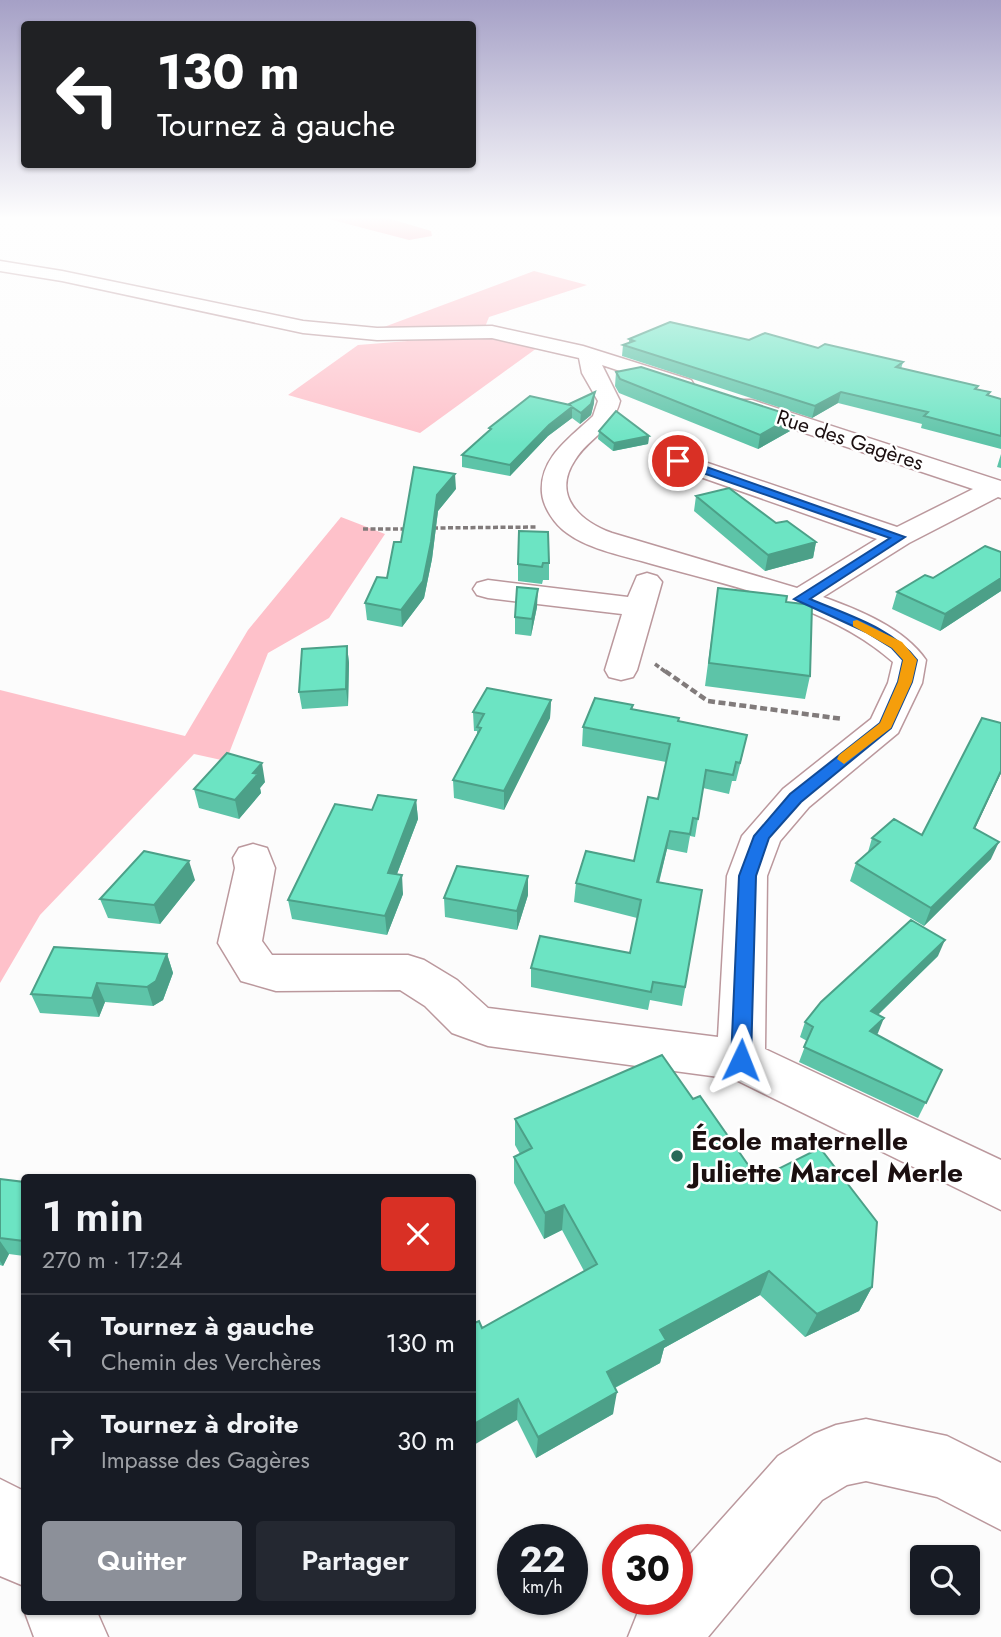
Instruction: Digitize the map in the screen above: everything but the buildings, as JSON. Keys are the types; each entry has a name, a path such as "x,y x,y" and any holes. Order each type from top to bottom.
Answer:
{"street":[{"name":"Rue des Gagères","path":"139,292 303,327 377,334 492,332 590,354 998,489"},
{"path":"590,354 593,373 609,401 604,419 566,451 556,479 555,494 561,509 576,527 613,542 800,599 870,629 897,645 910,660 905,682 886,725 796,798 762,836 747,876 741,1060"},
{"path":"678,461 899,537"},
{"path":"800,599 899,537 998,489"},
{"path":"624,658 647,582 673,561"},
{"path":"488,589 639,607"},
{"path":"253,858 255,868 240,943 257,969 276,974 408,972 441,993 468,1020 488,1027 741,1060 1001,1186"},
{"path":"663,1637 800,1478 836,1456 866,1450 947,1468 1001,1498"},
{"path":"0,1511 21,1548"},
{"path":"60,1615 73,1637"}],"path":[{"path":"430,528 576,527"},
{"path":"363,529 416,529"},
{"path":"624,658 708,701 886,725"}],"shaded area":[{"path":"477,292 564,292 489,317 485,327 384,327"},
{"path":"482,335 537,348 420,433 288,395 358,345"},
{"path":"341,517 385,534 329,618 268,653 226,761 194,754 40,915 0,983 0,690 185,736 248,630"}],"slow traffic":[{"path":"844,759 886,725 905,682 910,660 897,645 857,624"}],"place":[{"name":"École maternelle Juliette Marcel Merle","path":"677,1156"}],"route":[{"path":"678,461 899,537 800,599 870,629 897,645 910,660 905,682 886,725 796,798 762,836 747,876 741,1060"}]}
